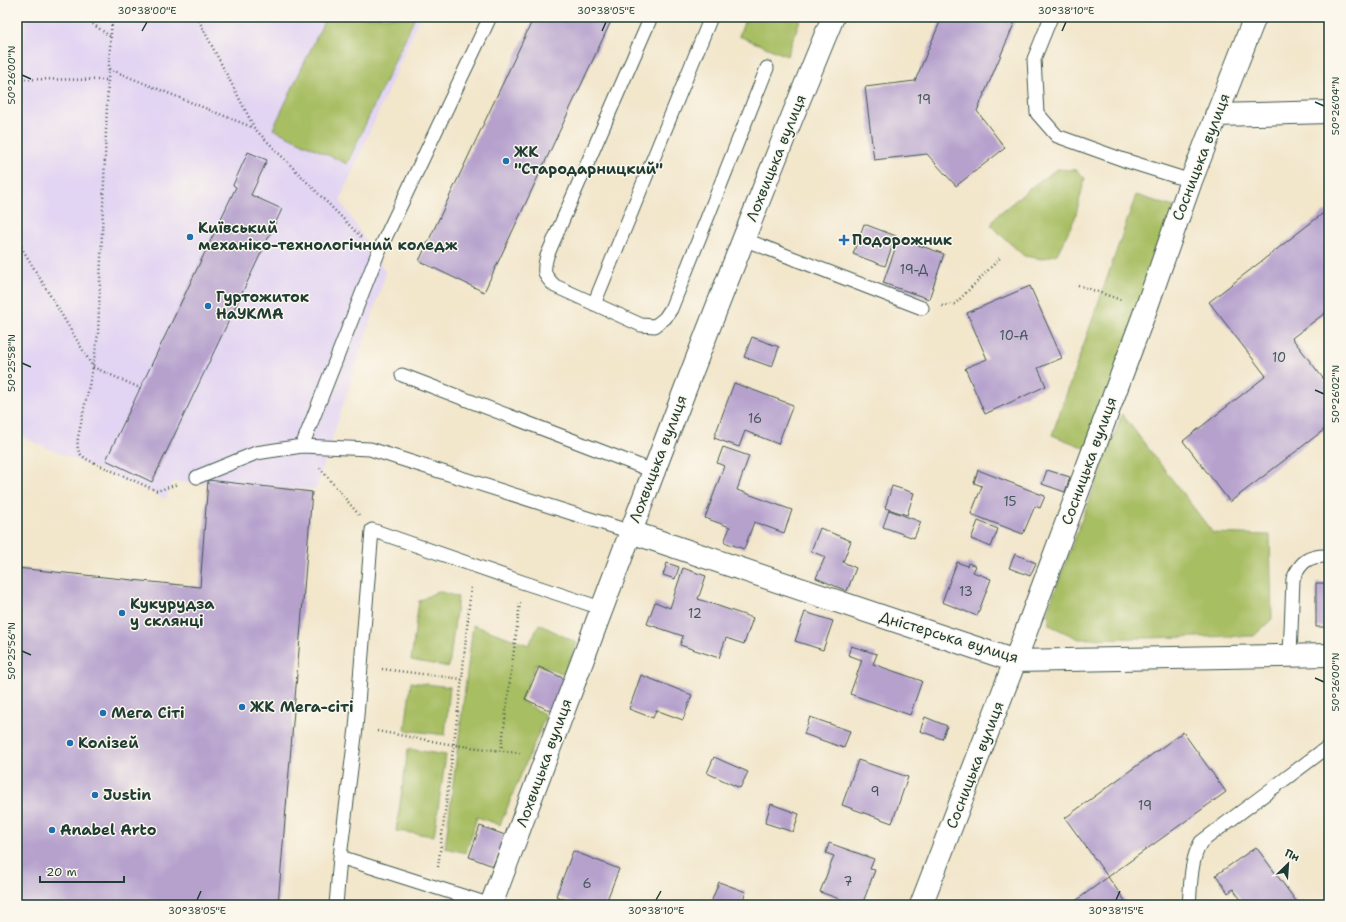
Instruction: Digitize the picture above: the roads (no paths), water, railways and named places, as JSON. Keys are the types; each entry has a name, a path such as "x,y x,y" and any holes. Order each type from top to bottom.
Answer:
{"street":[{"name":"Лохвицька вулиця","path":"491,905 630,532 771,166 833,17"},
{"name":"Сосницька вулиця","path":"921,905 1015,661 1146,308 1191,181 1255,17"},
{"path":"1216,115 1329,112"},
{"name":"Дністерська вулиця","path":"630,532 1015,661 1329,655"}],"lane":[{"path":"302,446 378,253 490,17"},
{"path":"651,17 547,256 544,268 546,277 555,286 641,325 655,326 665,318 671,310 767,68"},
{"path":"594,304 711,17"},
{"path":"1051,17 1034,59 1037,112 1057,136 1124,160 1191,181"},
{"path":"743,239 922,308"},
{"path":"402,375 654,471"},
{"path":"197,477 256,453 302,446 370,449 630,532"},
{"path":"336,905 340,857 362,667 372,530 473,566 601,608"},
{"path":"1290,656 1293,579 1298,568 1306,559 1320,555 1329,556"},
{"path":"1189,905 1193,862 1196,851 1201,842 1329,746"},
{"path":"340,857 491,905"}],"place":[{"name":"ЖК \"Стародарницкий\"","path":"506,161"},
{"name":"Київський механіко-технологічний коледж","path":"190,237"},
{"name":"Подорожник","path":"844,240"},
{"name":"Гуртожиток НаУКМА","path":"208,306"},
{"name":"Кукурудза у склянці","path":"122,613"},
{"name":"ЖК Мега-сіті","path":"242,707"},
{"name":"Мега Сіті","path":"103,713"},
{"name":"Колізей","path":"70,743"},
{"name":"Justin","path":"95,795"},
{"name":"Anabel Arto","path":"52,830"}]}
